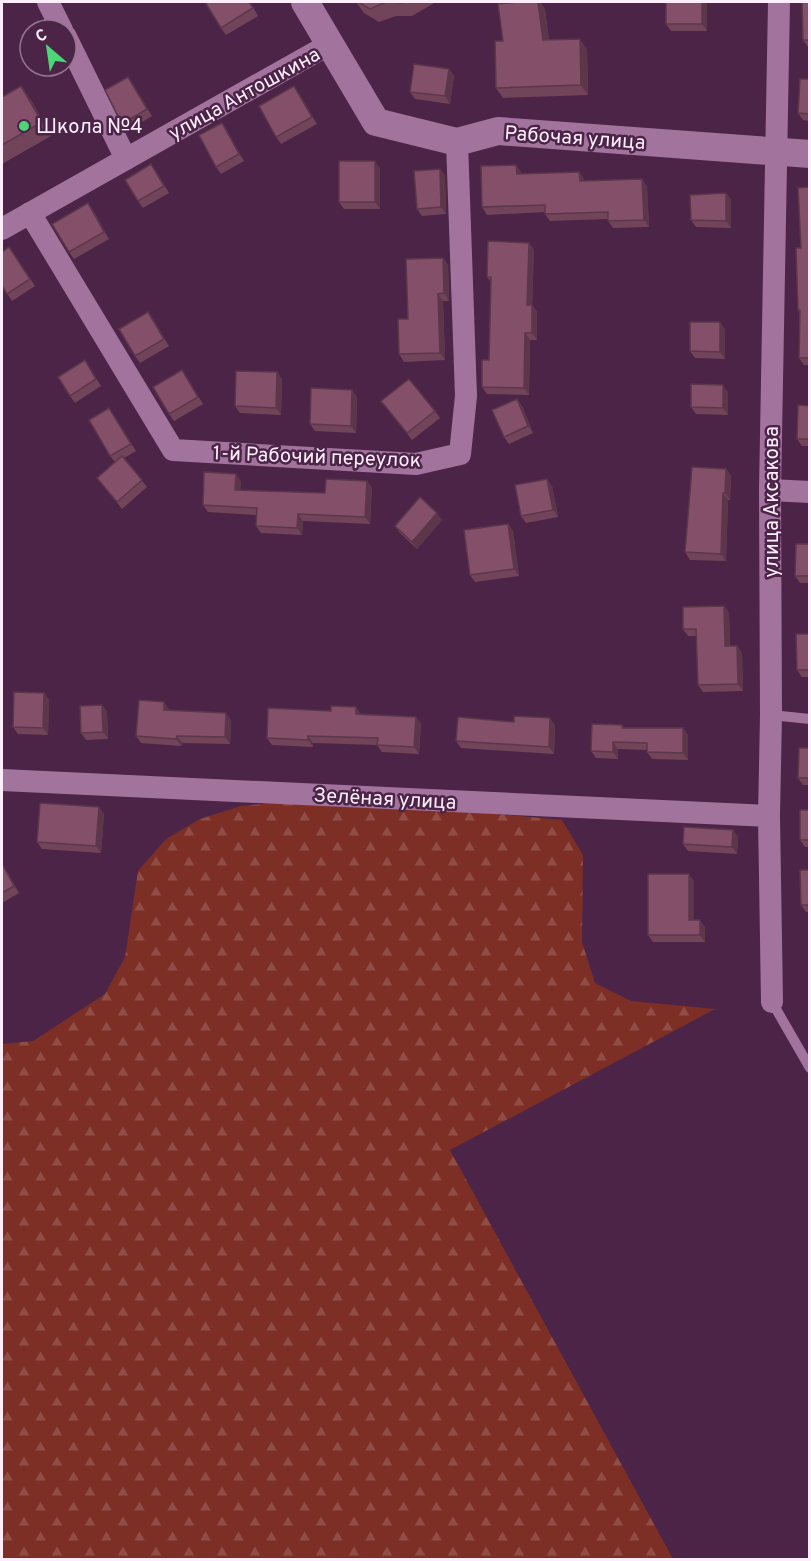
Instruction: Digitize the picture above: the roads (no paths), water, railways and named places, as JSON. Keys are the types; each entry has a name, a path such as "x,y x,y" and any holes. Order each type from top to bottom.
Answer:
{"street":[{"path":"48,2 56,18"},
{"name":"Рабочая улица","path":"305,2 376,122 457,142 498,131 810,154"},
{"name":"улица Аксакова","path":"772,1002 769,816 770,490 779,2"},
{"name":"улица Антошкина","path":"2,229 330,44"},
{"path":"78,61 126,159"},
{"name":"1-й Рабочий переулок","path":"30,213 173,450 416,464 460,453 466,396 457,142"},
{"path":"770,490 810,492"},
{"name":"Зелёная улица","path":"2,780 769,816"}],"lane":[{"path":"771,715 810,719"},
{"path":"772,1002 810,1068"}],"place":[{"name":"Школа №4","path":"24,126"}]}
